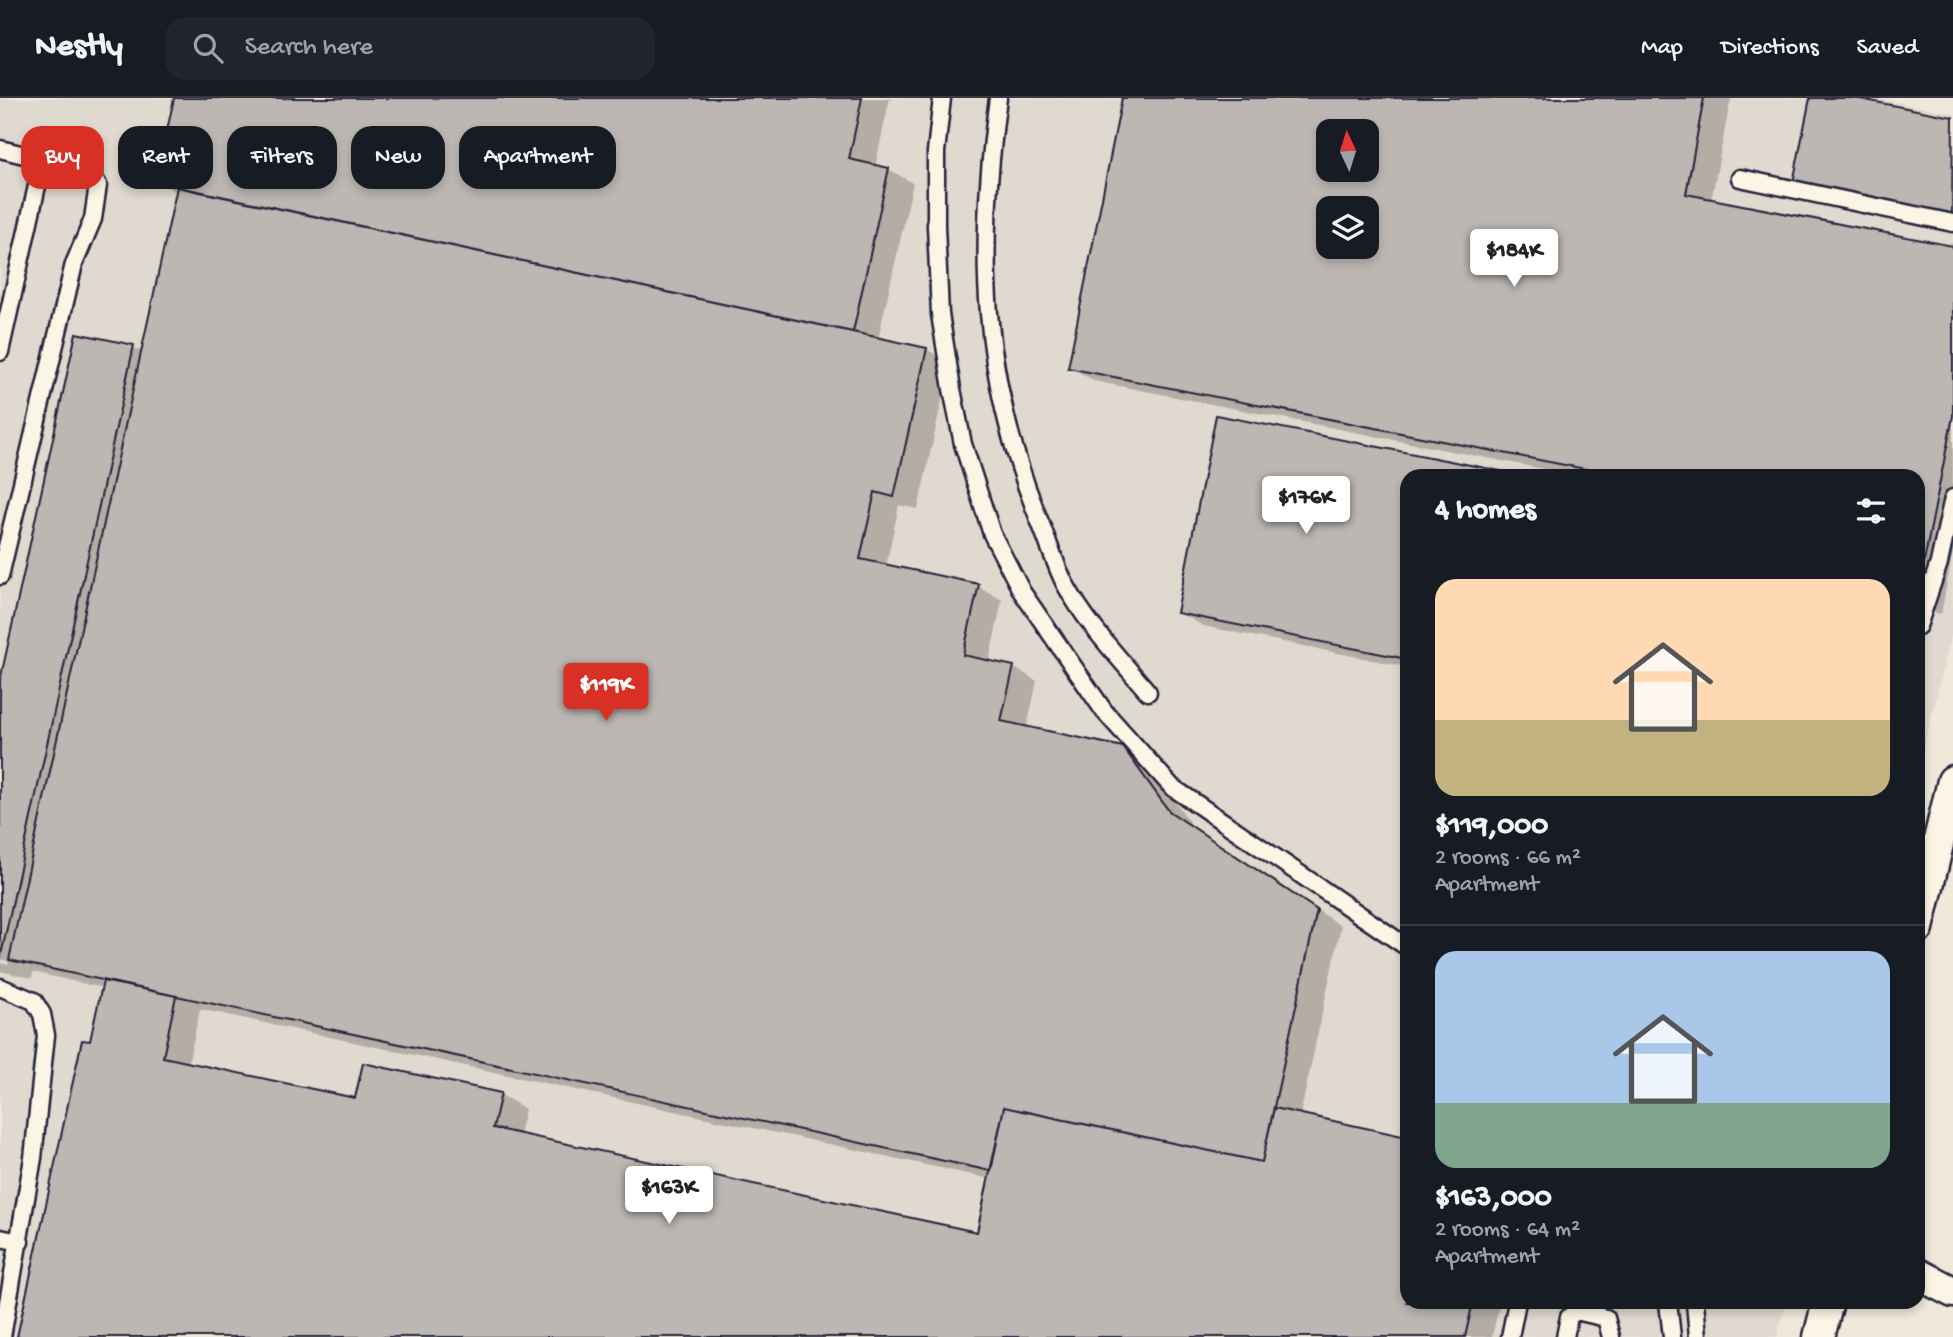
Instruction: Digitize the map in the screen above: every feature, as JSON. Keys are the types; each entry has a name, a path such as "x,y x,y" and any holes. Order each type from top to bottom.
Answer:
{"street":[{"path":"1925,899 1953,781"},
{"path":"1925,1278 1953,1292"},
{"path":"1819,1337 1826,1309"}],"lane":[{"path":"942,98 936,152 936,226 940,314 950,377 963,444 992,534 1022,592 1104,711 1172,787 1400,942"},
{"path":"998,98 986,222 986,309 995,376 1026,487 1064,582 1100,635 1148,692"},
{"path":"0,149 21,154"},
{"path":"1740,178 1953,223"},
{"path":"0,352 36,189"},
{"path":"0,576 74,264 98,200 98,189"},
{"path":"1925,605 1939,563 1953,498"},
{"path":"0,987 34,1001 42,1014 46,1035 33,1158 2,1337"},
{"path":"0,1237 20,1242"},
{"path":"1510,1337 1516,1309"},
{"path":"1669,1309 1672,1337"},
{"path":"1696,1309 1698,1337"},
{"path":"1565,1337 1569,1317 1576,1311 1606,1318 1611,1337"}],"shaded area":[{"path":"0,98 1874,98 1953,113 1953,629 1925,742 1925,469 1400,469 1400,1309 1784,1309 1777,1337 0,1337"}],"building":[{"path":"174,98 862,98 849,159 889,168 853,332 189,189 213,189 213,126 168,126"},
{"path":"1122,98 1704,98 1686,194 1953,246 1953,416 1925,557 1925,469 1585,469 1068,368"},
{"path":"1810,98 1855,98 1953,117 1952,214 1793,183"},
{"path":"177,189 927,348 894,497 875,492 860,559 979,584 963,655 1014,666 1001,721 1123,747 1169,811 1317,910 1262,1162 1004,1107 991,1171 9,960"},
{"path":"76,333 134,345 0,960 0,681"},
{"path":"1216,415 1490,469 1400,469 1400,658 1177,613"},
{"path":"103,981 176,996 163,1057 355,1098 363,1063 501,1093 493,1128 977,1232 1004,1107 1262,1162 1274,1108 1400,1135 1400,1309 1471,1309 1465,1337 17,1337 82,1040 90,1041"}]}
